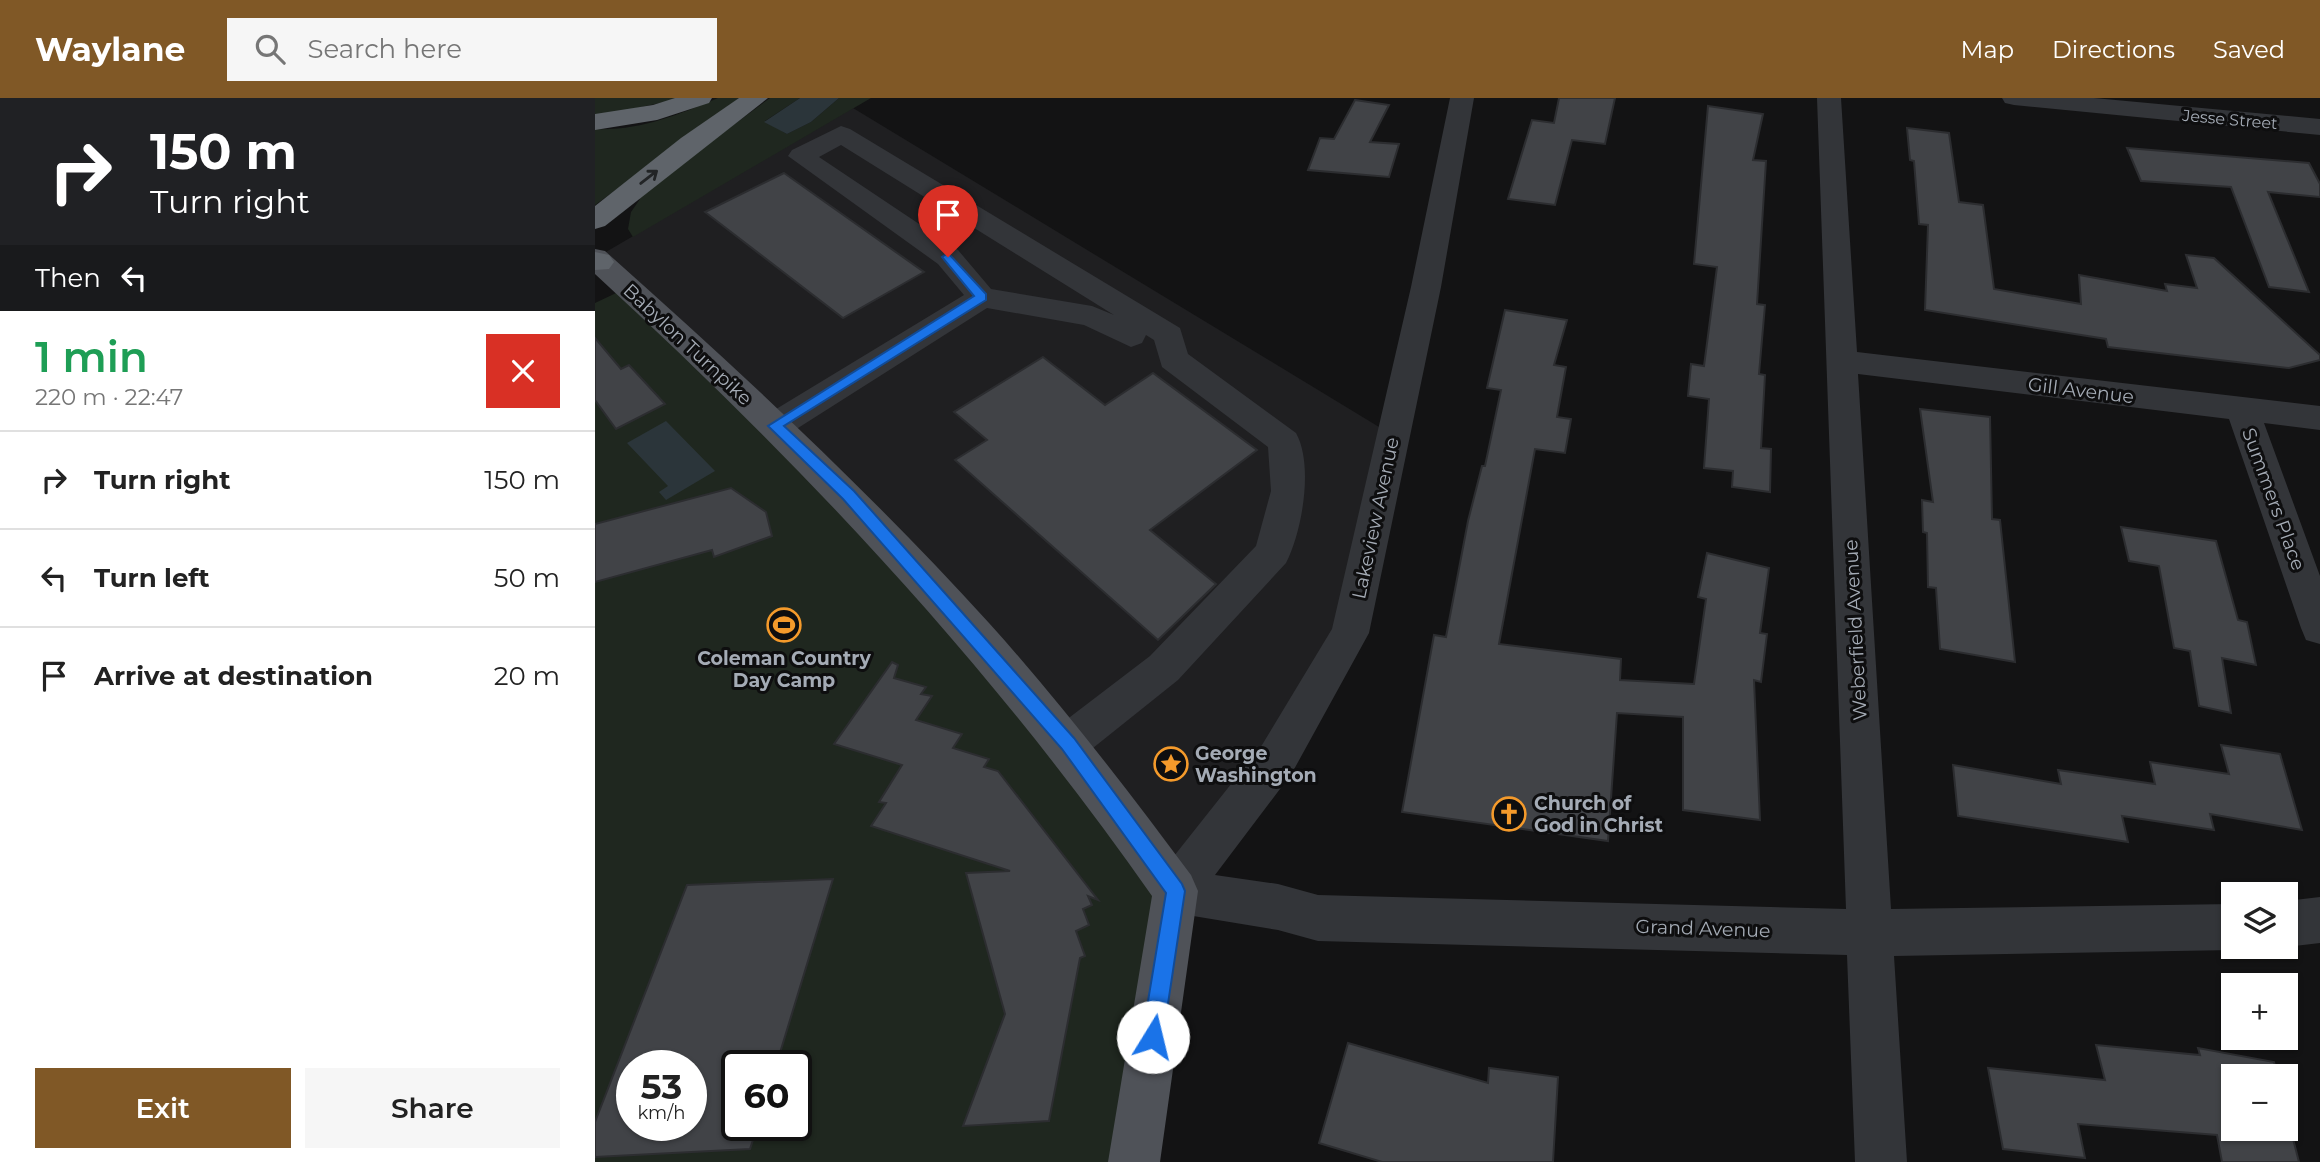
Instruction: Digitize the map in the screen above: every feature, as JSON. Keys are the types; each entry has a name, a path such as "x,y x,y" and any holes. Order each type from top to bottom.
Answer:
{"highway":[{"path":"595,122 657,113 700,98"},
{"path":"595,220 690,144 756,98"}],"main road":[{"name":"Babylon Turnpike","path":"597,260 848,495 1068,743 1175,891"},
{"path":"1134,1162 1175,891"}],"street":[{"name":"Lakeview Avenue","path":"1175,891 1277,759 1350,633 1426,287 1462,98"},
{"name":"Weberfield Avenue","path":"1829,98 1881,1162"},
{"name":"Jesse Street","path":"2014,98 2320,127"},
{"path":"1068,743 1164,668 1273,553 1288,491 1284,442 1173,359 1092,316 982,297 948,257 801,156 841,134 997,227 1169,335 1173,359"},
{"path":"948,257 997,227"},
{"path":"775,426 982,297"},
{"name":"Gill Avenue","path":"1842,361 2320,418"},
{"name":"Summers Place","path":"2242,409 2320,628"},
{"name":"Grand Avenue","path":"1175,891 1278,907 1318,918 1869,933 2089,933 2221,927"},
{"path":"2298,923 2320,920"}],"shaded area":[{"path":"595,98 683,98 595,117"},
{"path":"718,98 743,98 595,205 595,129 643,125"},
{"path":"770,98 800,98 765,121 787,134 811,122 839,98 871,98 633,237 628,229 631,212 640,199 635,197"},
{"path":"800,98 839,98 811,122 787,134 764,122"},
{"path":"853,108 1384,430 1342,632 1176,885 599,256"},
{"name":"Coleman Country Day Camp","path":"631,286 857,498 1176,885 1136,1162 595,1162 595,303"},
{"path":"666,421 715,471 666,500 659,492 668,486 627,443"}],"building":[{"path":"1559,98 1615,98 1605,144 1572,140 1555,205 1508,199 1532,120 1554,123"},
{"path":"1355,100 1389,105 1370,142 1399,144 1389,177 1308,170 1320,138 1334,139"},
{"path":"1708,106 1763,114 1753,160 1766,161 1757,304 1765,305 1759,374 1765,375 1761,448 1771,449 1770,492 1732,487 1733,471 1704,468 1709,399 1688,396 1691,364 1704,366 1717,267 1694,264"},
{"path":"1907,128 1949,133 1959,202 1983,205 1994,289 2081,304 2079,275 2167,291 2165,284 2197,288 2186,255 2214,258 2320,355 2320,360 2289,368 2108,347 2106,339 1925,310 1928,225 1919,224 1914,161 1910,160"},
{"path":"2127,148 2309,163 2320,184 2320,197 2268,192 2309,292 2269,287 2231,187 2141,181"},
{"path":"784,173 924,272 843,318 705,212"},
{"path":"1505,310 1567,320 1554,365 1566,367 1557,417 1571,419 1565,453 1535,449 1499,644 1621,659 1620,680 1694,684 1706,599 1698,597 1707,553 1769,568 1760,633 1767,634 1761,682 1754,680 1760,820 1683,810 1683,717 1617,713 1608,841 1402,812 1434,635 1446,637 1468,521 1482,466 1485,466 1501,390 1487,388"},
{"path":"595,338 621,369 629,365 665,404 616,429 595,400"},
{"path":"1043,357 1105,405 1153,373 1257,450 1150,530 1216,584 1158,640 955,460 987,440 954,412"},
{"path":"1920,409 1990,417 1992,519 2000,520 2015,662 1940,649 1936,588 1928,587 1927,533 1923,532 1922,500 1933,502"},
{"path":"731,488 766,512 772,536 714,557 712,550 595,582 595,524"},
{"path":"2121,527 2216,541 2238,620 2247,622 2256,665 2222,658 2231,713 2199,706 2190,651 2174,648 2159,566 2129,561"},
{"path":"892,662 898,665 894,678 926,687 921,694 932,696 916,720 962,734 953,748 989,759 984,767 998,771 1098,900 1088,896 1092,905 1083,909 1089,925 1076,931 1085,956 1080,958 1049,1121 963,1126 1005,1014 966,873 1010,871 871,826 886,803 879,802 902,765 834,744"},
{"path":"2221,745 2280,754 2302,830 2210,814 2214,830 2122,816 2128,842 1958,816 1953,765 2061,784 2058,770 2155,784 2150,762 2229,774"},
{"path":"833,879 781,1050 721,1050 721,1141 753,1141 750,1149 595,1157 595,1122 616,1068 616,1141 707,1141 707,1050 623,1050 687,885"},
{"path":"1348,1043 1488,1083 1489,1068 1558,1077 1553,1162 1382,1162 1319,1143"},
{"path":"2096,1045 2200,1055 2198,1048 2274,1062 2221,1064 2221,1141 2294,1141 2299,1162 2222,1162 2217,1135 2078,1124 2085,1158 2003,1149 1988,1068 2105,1080"}],"place":[{"name":"Coleman Country Day Camp","path":"784,625"},
{"name":"George Washington","path":"1171,764"},
{"name":"Church of God in Christ","path":"1509,814"}],"route":[{"path":"948,257 982,297 775,426 848,495 1068,743 1135,832 1175,891 1153,1037"}]}
